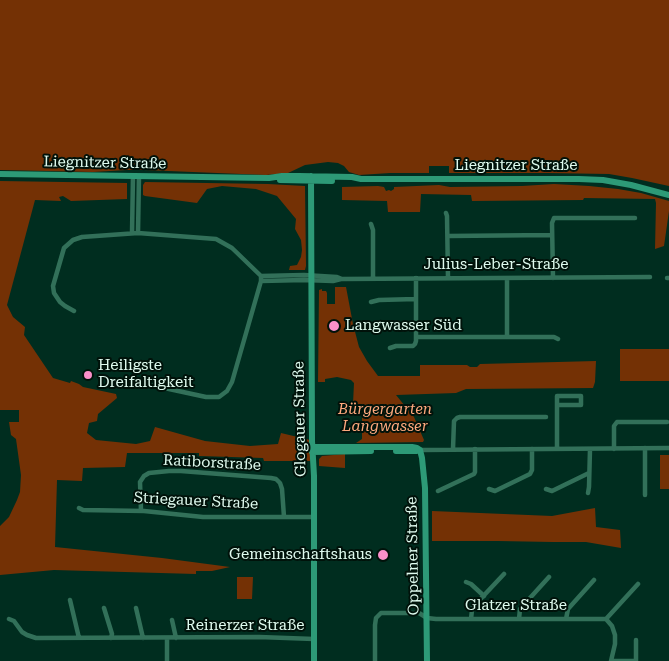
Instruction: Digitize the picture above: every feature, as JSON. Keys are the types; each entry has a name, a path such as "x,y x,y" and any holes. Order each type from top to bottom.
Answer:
{"street":[{"name":"Liegnitzer Straße","path":"0,174 345,181 361,179 579,178 631,184 669,195"},
{"path":"135,233 136,176"},
{"name":"Glogauer Straße","path":"311,179 314,661"},
{"path":"446,213 448,278"},
{"path":"553,278 552,223 554,218 635,218"},
{"path":"371,224 373,230 373,278"},
{"path":"74,311 60,302 54,293 53,286 66,244 82,237 135,233 216,239 232,248 261,279 232,382 227,391 219,396 206,397 132,381"},
{"path":"448,236 552,235"},
{"name":"Julius-Leber-Straße","path":"261,279 311,278 333,281 373,278 650,277"},
{"path":"390,348 412,346 415,344 417,338 416,278"},
{"path":"507,278 507,337"},
{"path":"371,302 379,300 416,300"},
{"path":"417,338 554,337 558,339"},
{"path":"557,405 581,405 581,396 557,396 557,405 557,449"},
{"path":"453,450 454,421 457,418 546,417"},
{"path":"614,449 614,426 617,422 667,422"},
{"path":"312,449 409,447 420,450 669,448"},
{"path":"645,448 645,495"},
{"path":"438,491 474,474 475,449"},
{"path":"489,489 494,491 530,474 532,470 532,449"},
{"path":"588,493 590,449"},
{"name":"Oppelner Straße","path":"420,450 425,488 426,661"},
{"name":"Ratiborstraße","path":"141,511 140,482 144,476 149,473 181,471 276,479 282,489 284,517"},
{"path":"546,489 552,491 589,473"},
{"name":"Striegauer Straße","path":"79,508 83,510 141,511 202,517 314,517"},
{"path":"471,619 474,607 504,574"},
{"path":"519,619 520,609 549,577"},
{"path":"566,618 570,605 594,580"},
{"path":"466,582 484,596"},
{"path":"636,640 636,661 611,661 615,636 612,626 606,619 638,584"},
{"path":"70,600 78,638"},
{"path":"104,608 112,634 111,638"},
{"path":"136,608 143,638"},
{"name":"Glatzer Straße","path":"375,661 375,625 376,618 381,613 419,613 426,618 606,619"},
{"name":"Reinerzer Straße","path":"9,619 14,621 22,632 36,638 314,638"},
{"name":"Reinerzer Straße","path":"172,620 176,638"},
{"path":"167,638 167,661"}],"green space":[{"path":"0,0 669,0 669,186 609,174 449,173 449,166 429,166 429,173 359,175 349,172 338,163 328,162 305,165 288,173 266,175 144,170 93,172 0,170"},
{"path":"0,181 127,183 127,199 71,201 63,196 59,197 61,201 35,200 7,305 13,317 25,327 24,335 53,378 70,383 71,381 83,387 116,394 117,398 98,414 97,421 89,423 87,433 96,440 136,444 150,441 155,427 205,441 250,446 278,444 281,433 310,440 310,461 264,461 263,458 199,456 199,453 127,453 125,467 83,468 82,481 57,480 55,547 230,567 212,571 196,571 196,574 54,570 0,575 0,526 9,517 17,500 20,492 21,475 16,439 11,435 9,422 19,422 19,410 0,410"},
{"path":"145,182 305,186 305,270 289,270 290,266 297,265 301,257 301,240 295,229 296,219 277,196 256,189 222,186 207,189 197,203 145,196 143,195 143,185"},
{"path":"554,184 618,189 669,201 664,246 655,249 655,199 584,198 583,200 472,201 471,195 421,194 420,212 388,212 387,201 342,200 342,187 378,186 384,187 386,191 391,191 394,187 439,185 450,187"},
{"name":"Bürgergarten Langwasser","path":"335,287 346,287 359,347 378,376 420,376 420,365 467,365 477,367 480,364 596,361 593,388 466,389 456,393 396,395 414,417 424,440 423,442 356,443 362,439 362,404 353,404 354,383 351,380 337,377 325,379 325,382 318,382 319,290 326,291 327,304 335,304"},
{"path":"620,349 669,349 669,381 620,381"},
{"path":"345,454 345,468 319,466 319,459 322,456"},
{"path":"660,455 669,455 669,489 660,489"},
{"path":"595,508 596,527 620,530 621,548 586,542 432,541 432,511 552,516"},
{"path":"237,577 253,577 252,599 237,599"}],"place":[{"name":"Langwasser Süd","path":"334,326"},
{"name":"Heiligste Dreifaltigkeit","path":"88,375"},
{"name":"Gemeinschaftshaus","path":"383,555"}]}
